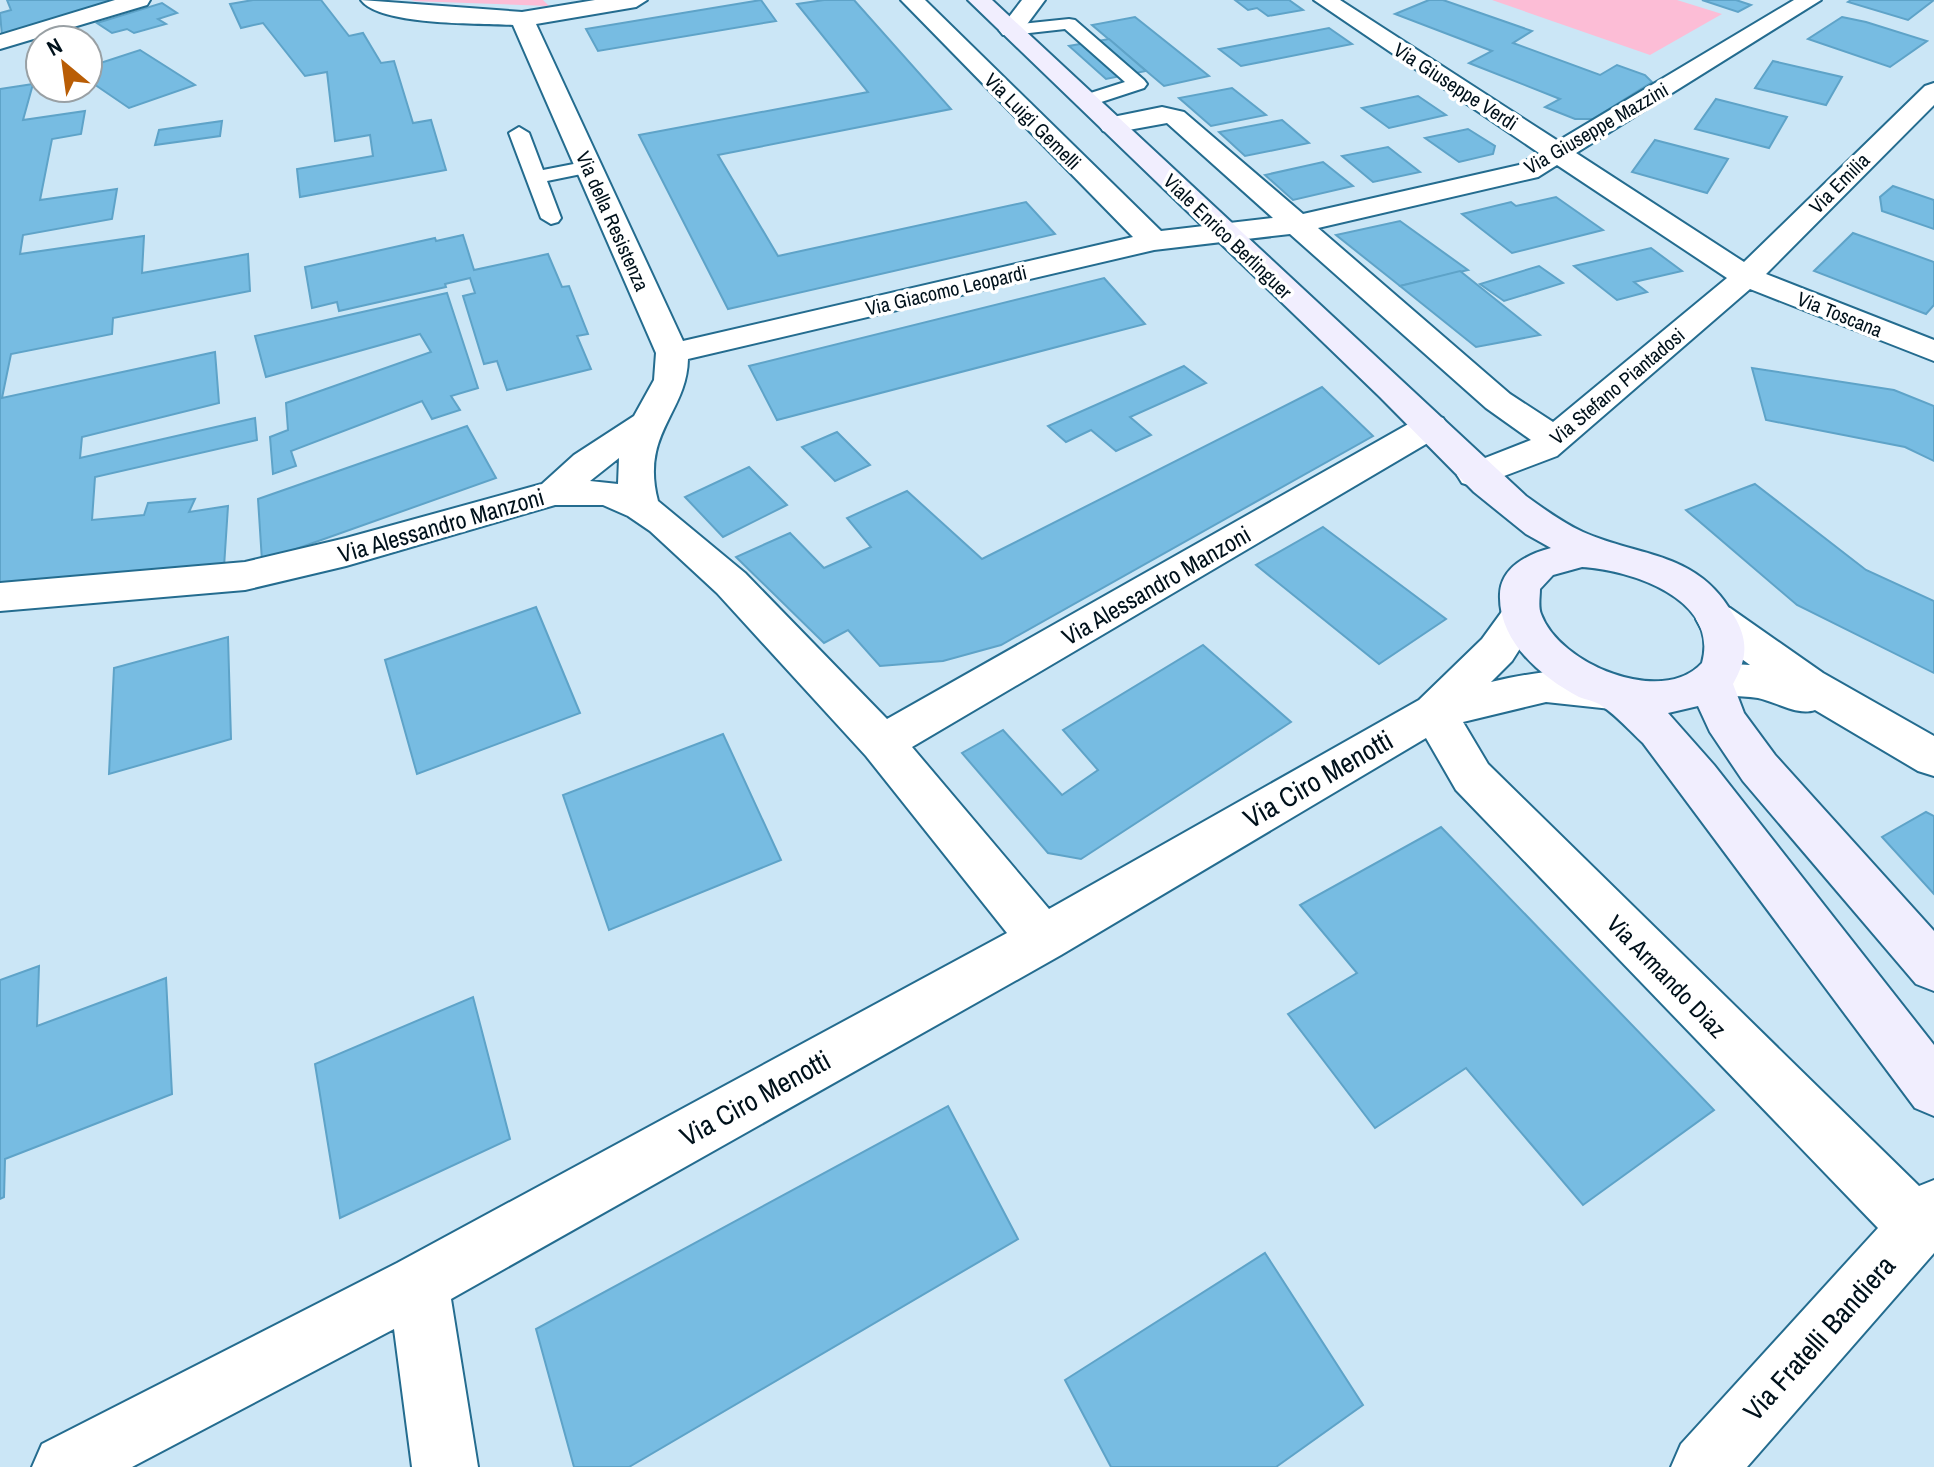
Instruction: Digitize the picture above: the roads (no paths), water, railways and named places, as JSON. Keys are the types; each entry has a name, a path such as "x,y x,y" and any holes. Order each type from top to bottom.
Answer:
{"street":[{"path":"0,42 139,0"},
{"path":"372,0 380,6 397,10 522,19 636,0"},
{"name":"Via Luigi Gemelli","path":"912,0 1154,241"},
{"name":"Viale Enrico Berlinguer","path":"979,0 1221,233 1431,426 1475,475 1542,528 1567,542 1599,553"},
{"path":"1011,30 1034,0"},
{"name":"Via Giuseppe Mazzini","path":"1221,233 1297,224 1528,171 1810,0"},
{"name":"Via Giuseppe Verdi","path":"1335,2 1746,277"},
{"name":"Via della Resistenza","path":"522,19 672,353"},
{"name":"Via Emilia","path":"1746,277 1934,91"},
{"path":"1112,125 1162,115 1175,117 1491,395 1554,439"},
{"name":"Via Giacomo Leopardi","path":"672,353 1154,241 1221,233"},
{"name":"Via Toscana","path":"1746,277 1934,351"},
{"name":"Via Stefano Piantadosi","path":"1475,475 1544,448 1746,277"},
{"path":"641,507 635,486 634,462 647,423 671,380 672,353"},
{"path":"555,493 587,463 647,423"},
{"name":"Via Alessandro Manzoni","path":"882,743 1431,426"},
{"name":"Viale Enrico Berlinguer","path":"1475,475 1513,550 1521,600"},
{"name":"Via Alessandro Manzoni","path":"0,597 245,576 346,552 555,493 607,493 641,507 663,522 731,583 882,743 1043,939"},
{"path":"1599,553 1633,560 1681,582 1702,600 1716,619 1726,642 1724,664 1712,680 1692,693 1669,698 1640,698 1579,679 1551,660 1532,639 1521,600 1532,570 1566,555 1599,553"},
{"name":"Via Ciro Menotti","path":"65,1467 418,1284 1043,939 1434,712 1497,650 1521,600"},
{"path":"1716,619 1860,718 1934,758"},
{"path":"1712,680 1758,682 1782,688 1860,718"},
{"path":"1712,680 1725,720 1759,768 1934,967"},
{"name":"Via Ciro Menotti","path":"1434,712 1546,686 1614,692"},
{"path":"1614,692 1659,731 1698,778 1934,1089"},
{"name":"Via Armando Diaz","path":"1434,712 1472,777 1831,1142 1926,1217"},
{"name":"Via Fratelli Bandiera","path":"1704,1467 1926,1217"},
{"path":"418,1284 445,1467"}],"lane":[{"path":"1011,30 1069,24 1138,84 1085,101"},
{"path":"519,133 551,218"},
{"path":"535,177 589,167"}]}
